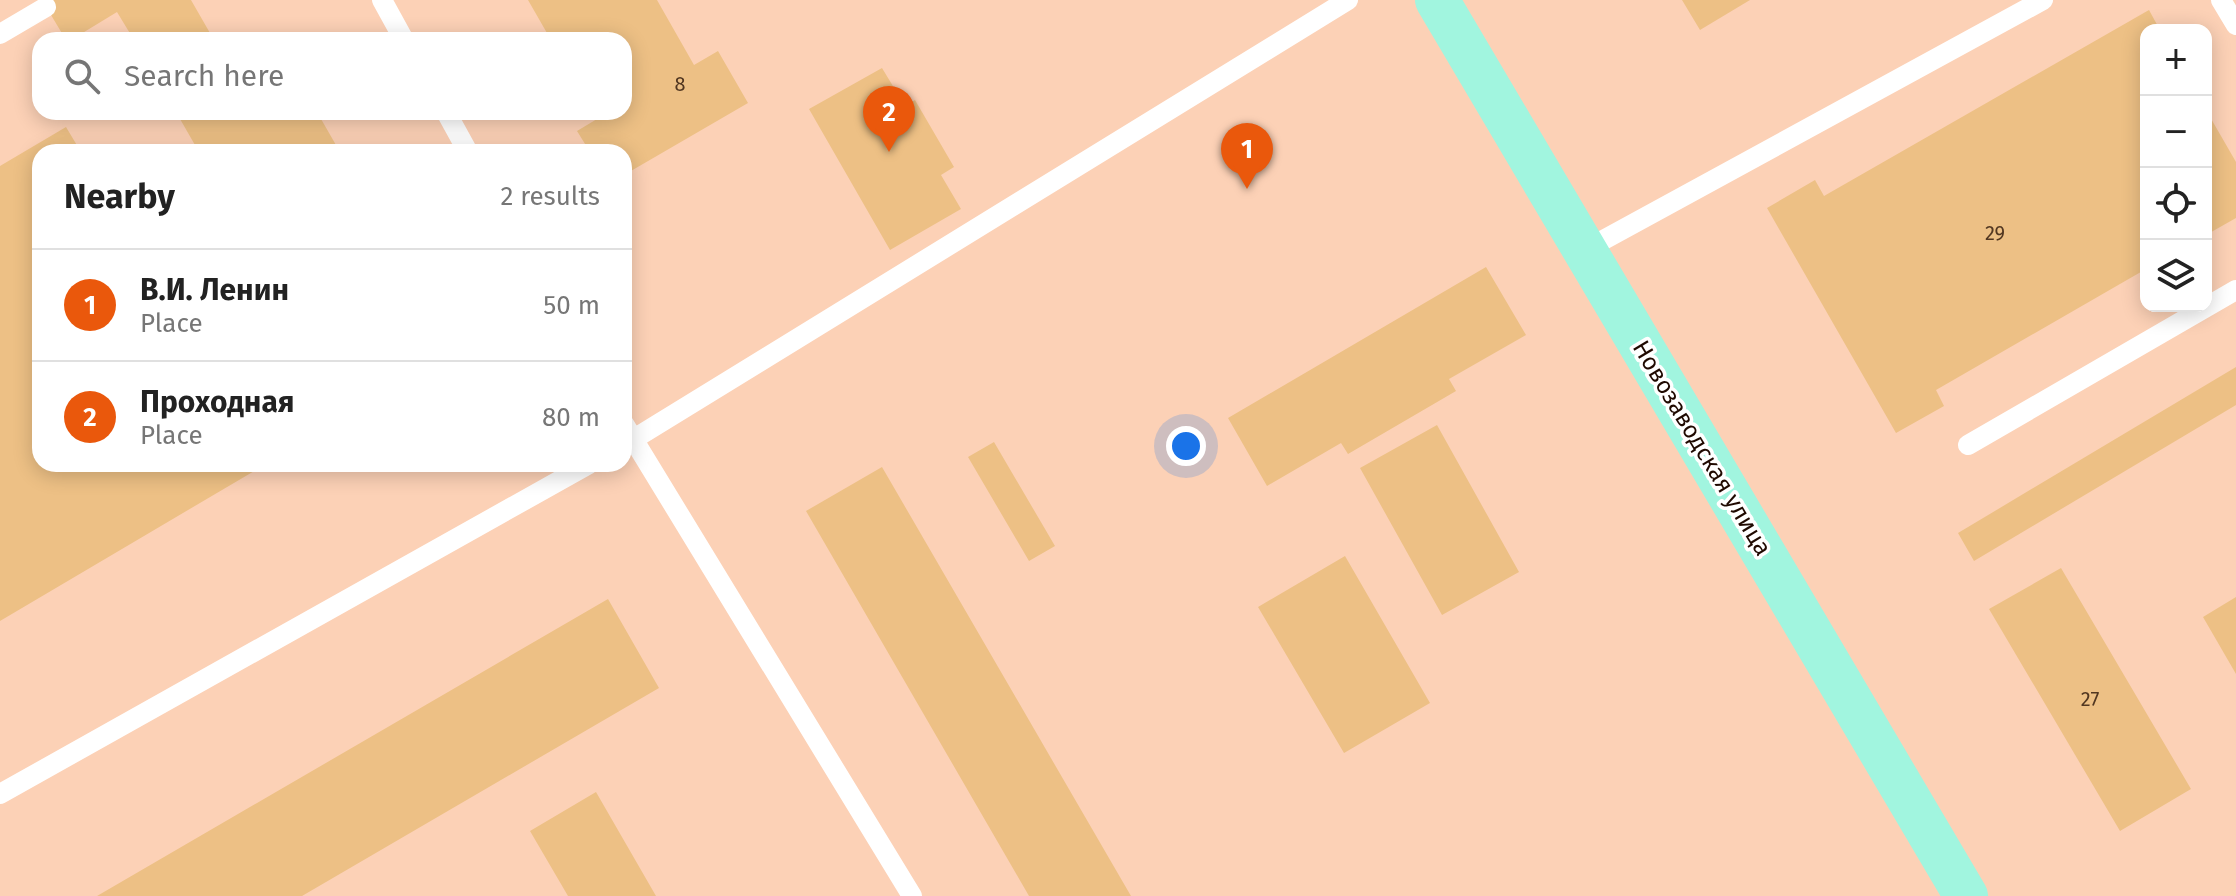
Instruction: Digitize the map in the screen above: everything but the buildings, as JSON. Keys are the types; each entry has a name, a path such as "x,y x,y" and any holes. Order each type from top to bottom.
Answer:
{"main road":[{"name":"Новозаводская улица","path":"1437,0 1966,896"}],"lane":[{"path":"382,0 400,32"},
{"path":"632,433 1348,0"},
{"path":"1585,250 2043,0"},
{"path":"2221,0 2236,25"},
{"path":"0,34 46,7"},
{"path":"450,120 464,144"},
{"path":"1968,445 2236,290"},
{"path":"632,444 912,896"},
{"path":"0,794 575,472"}],"shaded area":[{"path":"0,0 1435,0 1952,896 0,896"},
{"path":"1452,0 2236,0 2236,896 1979,896"}],"place":[{"name":"Проходная","path":"889,152"},
{"name":"В.И. Ленин","path":"1247,189"}]}
